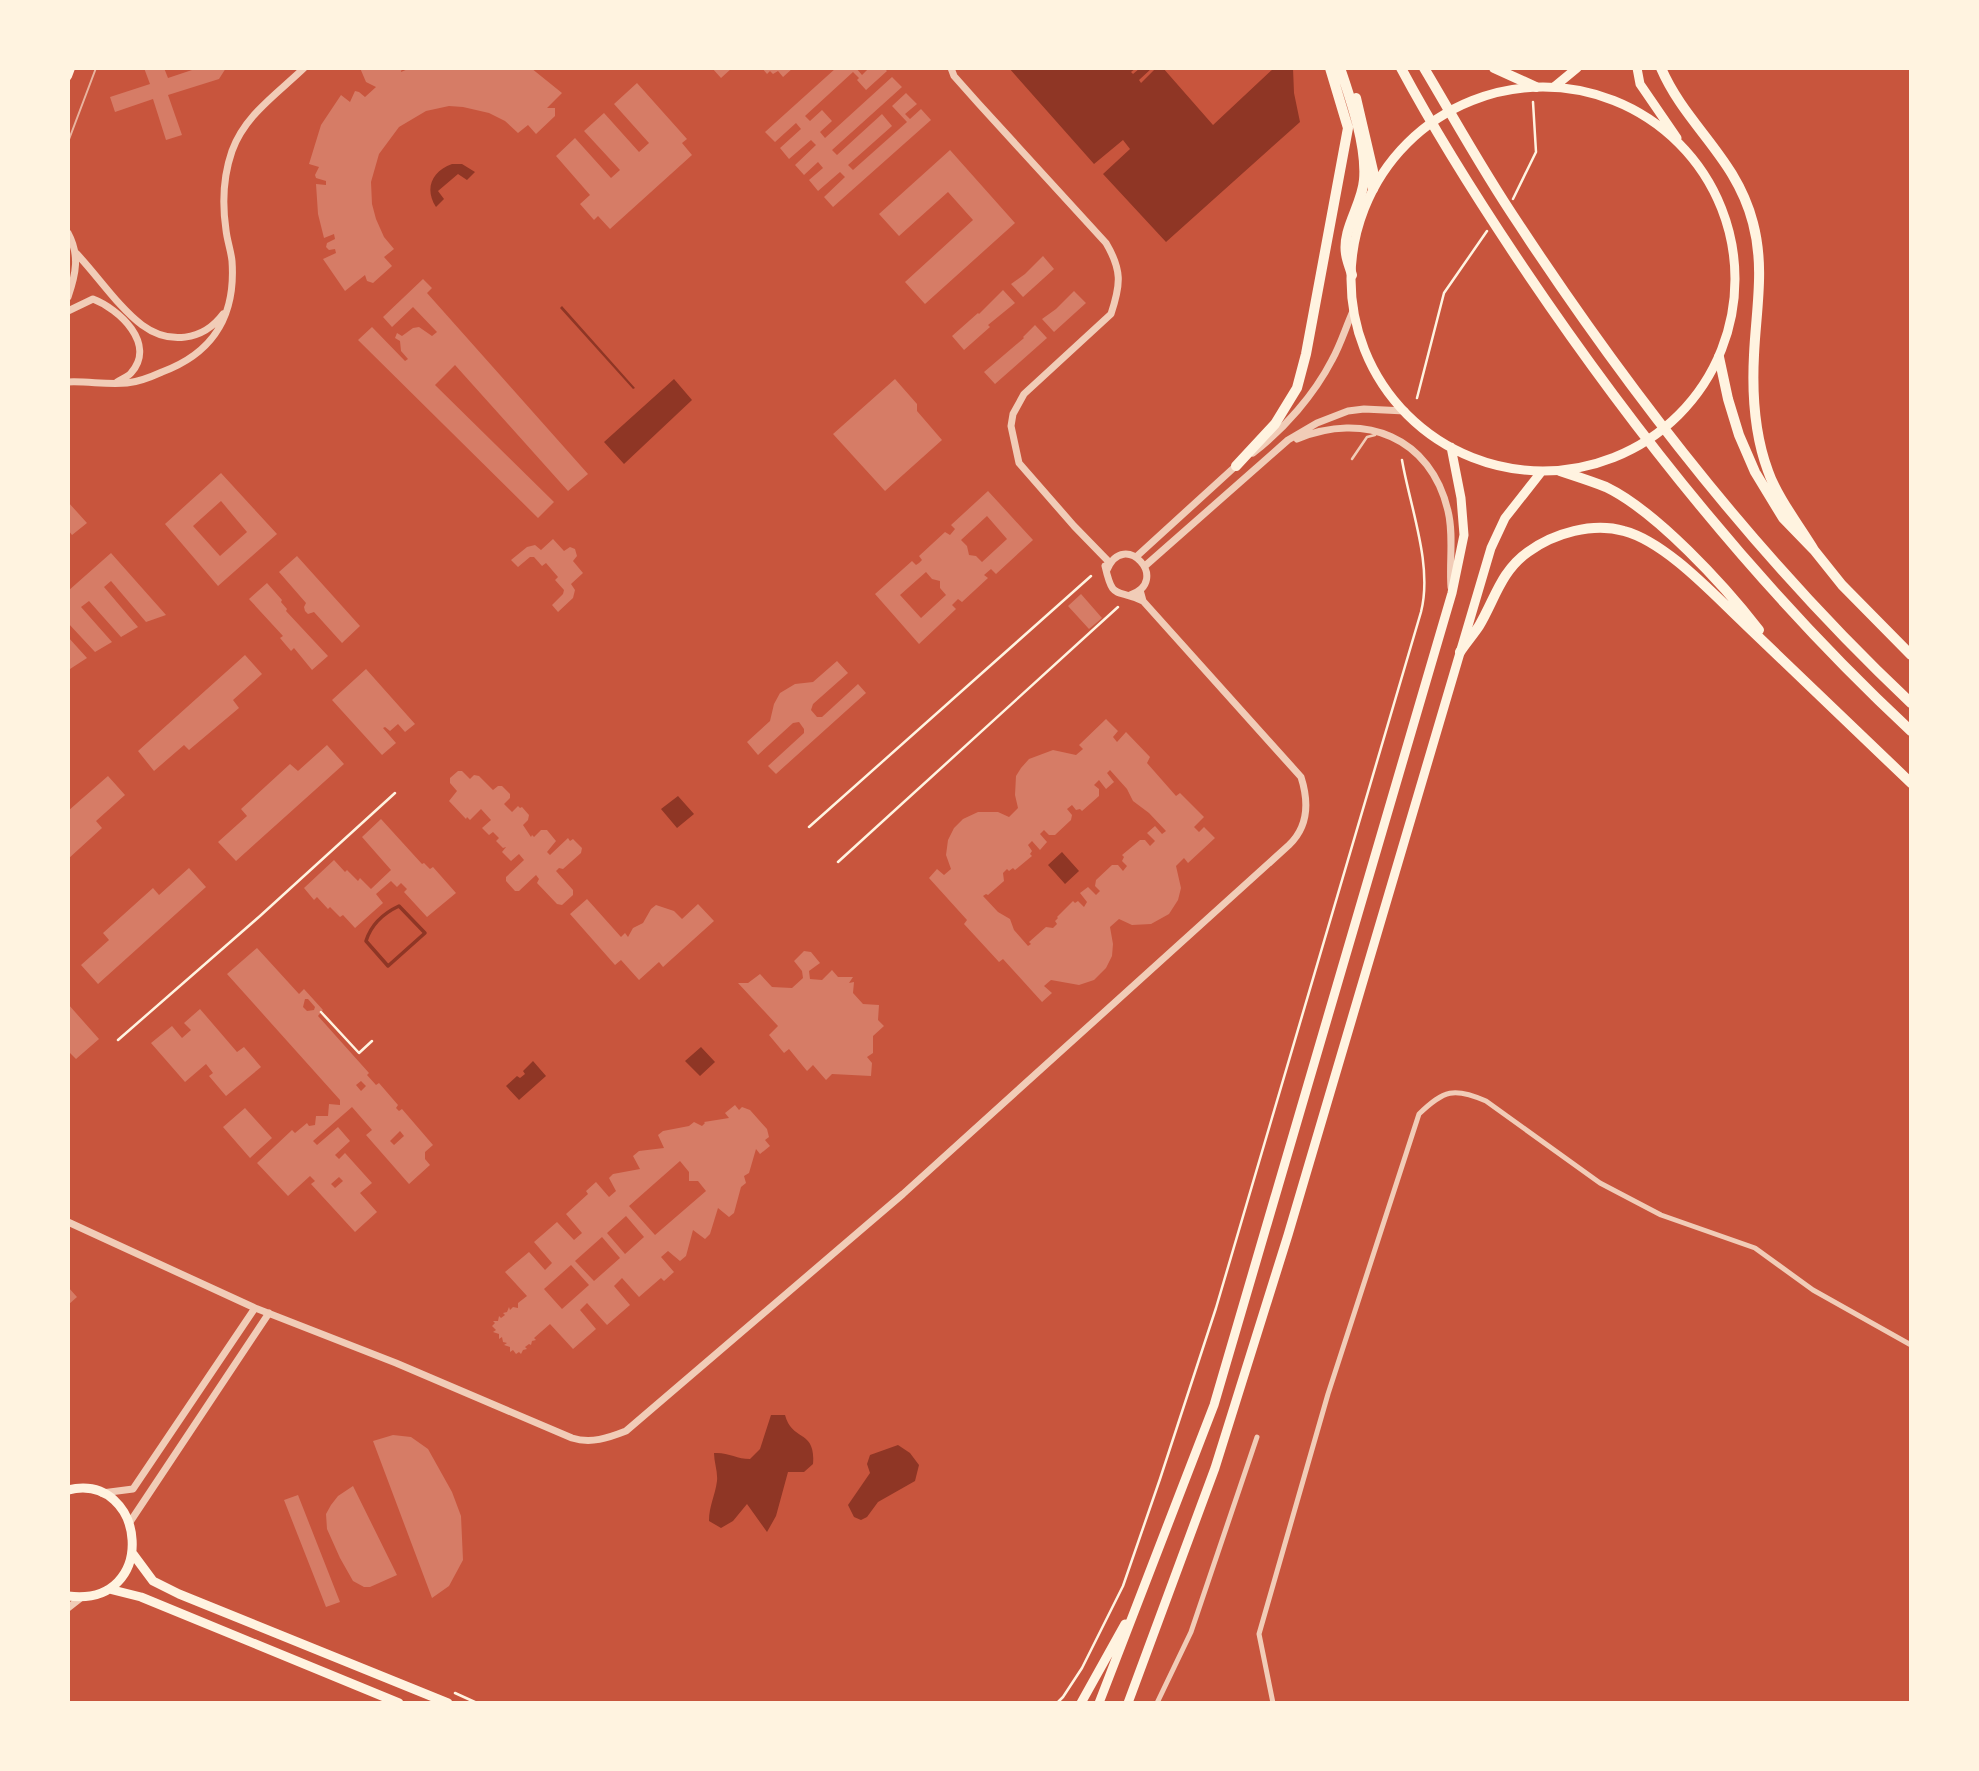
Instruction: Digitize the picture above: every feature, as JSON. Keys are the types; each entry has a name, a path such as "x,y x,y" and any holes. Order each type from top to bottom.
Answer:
{"highway":[{"path":"1236,466 1275,424 1297,388 1306,354 1348,128 1330,68"},
{"path":"1339,68 1353,109 1363,156 1361,196 1345,251 1352,275"},
{"path":"1345,68 1362,116 1373,171 1373,189"},
{"path":"1401,68 1501,235 1559,321 1680,483 1783,600 1878,701 1911,731"},
{"path":"1424,68 1517,222 1595,336 1684,454 1743,526 1802,591 1911,703"},
{"path":"1494,68 1536,87"},
{"path":"1661,68 1679,100 1722,156 1743,190 1754,224 1760,263 1754,356 1758,431 1768,473 1814,550"},
{"path":"1719,357 1728,399 1755,472 1783,518 1814,550 1842,585 1911,655"},
{"path":"1560,471 1606,488 1654,519 1718,583 1775,650"},
{"path":"1460,652 1479,625 1500,583 1513,565 1542,543 1580,530 1597,528 1627,531 1660,550 1696,576 1911,783"}],"main road":[{"path":"68,76 71,68"},
{"path":"1554,87 1577,68"},
{"path":"1637,68 1640,84 1711,186 1729,231 1735,277 1733,312 1719,357 1700,390 1685,409 1657,435 1630,451 1609,460 1560,471 1490,464 1451,447 1405,411 1380,380 1368,356 1354,309 1352,275 1354,244 1360,220 1373,189 1406,144 1439,117 1477,98 1501,91 1554,87 1577,89 1610,98 1641,113 1684,148"},
{"path":"1099,1703 1214,1405 1452,593 1462,550 1464,520 1451,447"},
{"path":"1128,1703 1215,1468 1277,1270 1491,548 1505,518 1542,471"},
{"path":"68,1490 88,1489 102,1493 123,1510 130,1522 134,1543 128,1567 109,1589 96,1595 68,1596"},
{"path":"133,1554 153,1581 179,1594 448,1703"},
{"path":"1081,1703 1145,1588"},
{"path":"109,1589 141,1597 399,1703"}],"street":[{"path":"68,382 113,384 153,376 196,356 215,336 227,308 232,267 223,204 224,182 232,150 244,127 258,109 304,68"},
{"path":"951,68 978,103 1106,243 1117,261 1120,276 1111,314 1024,394 1013,414 1011,426 1019,463 1109,566"},
{"path":"68,233 76,253 124,308 142,325 158,334 172,338 191,337 217,321 227,308"},
{"path":"68,297 75,277 76,253"},
{"path":"68,311 93,299 113,309 134,332 139,346 139,359 131,374 113,384"},
{"path":"1136,556 1262,446 1294,414 1333,359 1354,309"},
{"path":"1145,566 1277,447 1317,423 1364,408 1405,411"},
{"path":"1277,447 1304,436 1352,426 1382,432 1410,446 1424,461 1441,488 1448,512 1452,593"},
{"path":"68,1222 269,1314 396,1363 577,1440 605,1439 626,1431 1054,1059 1289,845 1301,830 1308,804 1301,777 1286,757 1143,601 1112,589 1107,577 1109,566 1118,556 1136,556 1145,566 1146,579 1140,590 1130,595"},
{"path":"1140,590 1143,601"},
{"path":"1272,1703 1259,1634 1331,1386 1419,1114 1446,1093 1467,1092 1486,1101 1600,1183 1661,1214 1755,1248 1813,1290 1911,1345"},
{"path":"102,1493 133,1489 255,1308"},
{"path":"130,1522 269,1314"},
{"path":"1157,1703 1191,1632 1257,1437"},
{"path":"68,1608 82,1597"}],"lane":[{"path":"1352,459 1367,438 1382,432"}],"path":[{"path":"1515,196 1535,152 1534,102"},
{"path":"1417,398 1444,293 1476,245"},
{"path":"1056,1703 1063,1698 1082,1668 1123,1586 1216,1308 1426,594 1422,556 1402,460"},
{"path":"809,827 1091,576"},
{"path":"838,862 1118,607"},
{"path":"118,1040 395,793"},
{"path":"321,1012 359,1053 372,1041"}],"shaded area":[{"path":"1009,68 1136,68 1131,72 1133,74 1140,68 1152,68 1139,80 1141,83 1156,68 1163,68 1213,125 1274,68 1293,68 1294,93 1300,122 1166,242 1103,174 1130,149 1123,140 1094,164"},
{"path":"452,164 462,164 475,172 467,180 458,174 438,191 444,199 436,207 431,194 432,181 439,171"},
{"path":"562,306 635,388 633,389 560,308"},
{"path":"674,379 692,400 624,464 604,442"},
{"path":"678,796 694,814 677,828 661,809"},
{"path":"1062,852 1079,871 1065,884 1048,865"},
{"path":"701,1047 715,1062 700,1076 685,1061"},
{"path":"533,1061 546,1076 519,1100 506,1086 517,1076 520,1078 525,1074 523,1071"},
{"path":"771,1415 785,1415 793,1429 807,1440 813,1453 813,1464 804,1472 788,1472 776,1516 767,1532 747,1504 733,1521 721,1528 709,1521 717,1481 714,1453 750,1459 760,1449"},
{"path":"898,1445 910,1453 919,1465 915,1481 878,1502 867,1517 861,1520 854,1517 848,1505 870,1473 867,1464 870,1455"}],"building":[{"path":"144,68 164,68 168,78 198,68 226,68 219,79 168,95 182,135 166,140 153,99 115,112 110,97 150,84"},
{"path":"360,68 402,68 401,72 410,68 531,68 562,93 547,108 555,108 555,116 536,134 528,125 518,133 505,121 489,113 449,106 426,111 399,127 379,154 371,182 376,219 384,237 394,249 384,257 392,266 373,283 367,281 365,275 345,291 323,259 336,253 335,249 329,250 326,247 327,243 335,239 334,234 324,238 318,214 316,184 326,185 326,181 316,178 319,167 309,164 321,125 341,95 350,102 355,91 365,97 376,87 366,82"},
{"path":"712,68 732,68 721,78"},
{"path":"762,68 793,68 783,77 778,71 773,74 770,71 767,74"},
{"path":"836,68 856,68 862,75 869,68 884,68 887,71 866,90 853,72 805,116 810,121 822,110 832,121 820,132 825,138 892,77 902,87 832,150 837,155 882,114 892,126 848,165 853,170 907,122 892,106 906,93 917,104 905,114 910,119 921,109 931,120 833,207 824,197 845,177 840,172 818,191 809,180 823,168 818,162 804,175 795,165 816,145 811,140 789,159 780,148 801,129 796,123 775,142 765,132"},
{"path":"637,83 687,139 682,143 692,155 610,229 598,216 594,220 580,204 590,195 556,156 575,138 611,178 620,170 584,131 604,113 639,152 649,143 614,104"},
{"path":"950,150 1015,223 925,304 905,282 973,220 948,192 899,236 879,214"},
{"path":"1043,256 1054,269 1023,297 1011,284"},
{"path":"423,279 432,288 427,293 588,474 568,491 455,365 435,385 554,502 538,518 358,340 372,327 405,361 408,359 401,351 400,341 395,338 397,333 402,336 419,327 432,336 437,332 413,307 392,327 383,317"},
{"path":"1003,290 1015,303 988,325 990,327 964,350 952,336"},
{"path":"1074,291 1086,303 1054,332 1042,319"},
{"path":"1035,325 1047,338 995,384 984,372 1024,338"},
{"path":"895,379 917,404 917,411 942,440 885,491 833,434"},
{"path":"221,473 277,534 218,586 165,524","holes":["221,501 247,532 220,556 193,526"]},
{"path":"988,491 1033,540 996,574 991,569 984,575 988,578 962,602 958,599 952,605 956,609 919,644 875,594 912,561 916,565 919,563 922,560 919,556 945,532 950,535 955,529 951,525","holes":["987,516 1007,539 982,562 976,556 969,555 967,546 961,540","926,572 932,579 940,581 940,588 946,595 921,618 900,595"]},
{"path":"68,502 87,523 72,535 68,530"},
{"path":"553,539 564,551 570,547 575,549 577,556 573,561 583,573 571,584 575,590 573,598 558,612 552,605 564,590 555,580 558,577 546,563 542,566 534,557 530,557 518,567 511,560 527,547 535,545 541,550"},
{"path":"111,553 166,615 146,622 111,581 104,587 138,627 121,637 89,601 81,607 112,642 95,652 68,623 68,591"},
{"path":"297,556 360,626 342,643 314,612 308,614 305,611 306,603 279,572"},
{"path":"267,583 282,600 286,611 328,656 312,670 294,648 291,651 280,638 283,636 249,599"},
{"path":"1081,594 1102,618 1089,629 1068,606"},
{"path":"68,637 87,658 70,669 68,667"},
{"path":"245,655 262,674 233,700 239,708 189,750 184,745 154,771 138,751"},
{"path":"837,661 848,673 813,704 811,710 817,717 822,717 858,684 866,693 776,774 768,766 804,733 799,722 793,723 758,755 747,742 770,721 780,693 795,684 813,682"},
{"path":"366,669 415,724 405,732 398,724 390,731 383,728 396,743 382,755 332,700"},
{"path":"1106,719 1118,731 1113,737 1117,742 1126,732 1150,757 1147,763 1176,796 1180,793 1204,817 1194,827 1199,832 1204,827 1215,838 1188,863 1184,858 1176,866 1181,888 1178,900 1169,914 1151,924 1132,925 1119,919 1110,927 1112,956 1106,968 1094,980 1079,985 1051,980 1044,986 1052,993 1042,1002 1003,959 999,962 964,924 967,920 929,878 937,869 944,875 951,869 946,855 948,840 963,819 978,812 998,812 1009,817 1018,808 1015,795 1016,776 1029,759 1053,750 1076,755 1083,749 1079,745","holes":["1110,770 1127,789 1133,801 1166,831 1162,834 1155,826 1147,833 1155,841 1150,846 1145,840 1140,840 1122,855 1122,861 1127,866 1123,871 1118,865 1112,865 1096,880 1095,886 1100,891 1096,895 1088,887 1080,893 1087,902 1084,907 1078,901 1073,901 1057,917 1057,924 1053,928 1046,927 1028,946 1014,930 1010,919 998,912 983,896 1004,881 1003,873 1007,869 1015,870 1032,856 1028,845 1032,841 1040,850 1047,842 1040,834 1044,830 1049,835 1055,835 1071,820 1072,815 1067,809 1072,805 1076,810 1082,811 1099,796 1099,789 1094,785 1099,780 1106,789 1114,782 1107,773"]},
{"path":"327,745 344,764 236,861 218,842 247,816 241,809 290,764 298,771"},
{"path":"462,771 470,779 474,775 479,776 493,790 502,786 510,794 504,804 512,812 518,806 522,807 529,815 523,825 531,837 541,830 547,830 556,841 547,852 550,855 568,838 582,848 581,853 563,869 556,871 573,890 573,895 562,905 557,904 537,883 539,879 536,875 519,891 515,891 506,881 506,877 524,860 519,854 511,861 502,852 506,847 503,848 496,841 499,838 493,832 489,835 482,828 491,820 481,809 470,820 467,817 466,819 449,801 457,791 450,783 450,778"},
{"path":"108,776 125,795 96,821 102,828 68,859 68,811"},
{"path":"381,819 422,864 430,869 433,867 456,893 427,917 404,892 407,889 401,883 397,887 391,881 376,894 383,903 355,928 343,915 340,917 330,907 328,909 317,897 314,900 304,888 334,860 345,872 347,870 358,881 360,878 371,889 391,870 362,837"},
{"path":"189,868 206,887 98,984 81,965 109,940 103,933 153,888 159,895"},
{"path":"587,899 621,937 625,933 628,937 633,928 643,923 656,905 674,911 682,919 698,904 714,921 663,967 659,962 639,980 621,960 615,965 570,914"},
{"path":"257,948 299,994 304,989 323,1010 318,1016 369,1073 367,1075 376,1085 379,1083 398,1105 396,1108 399,1111 402,1109 433,1145 425,1152 425,1159 430,1165 409,1184 366,1135 372,1130 352,1107 313,1141 317,1145 338,1127 350,1141 335,1155 339,1159 345,1153 372,1183 360,1193 377,1212 355,1232 311,1184 315,1181 310,1176 288,1196 257,1163 292,1130 295,1133 307,1123 309,1126 315,1125 316,1116 328,1116 329,1104 340,1105 340,1100 227,974","holes":["305,999 315,1007 314,1010 307,1011 303,1007","361,1081 366,1086 361,1091 356,1085","400,1131 404,1136 394,1145 390,1141","339,1177 343,1181 335,1188 331,1184"]},
{"path":"804,951 811,952 820,963 809,971 810,979 822,980 832,970 838,977 853,977 849,983 854,982 853,993 863,1004 879,1005 878,1020 884,1026 873,1036 873,1053 867,1057 872,1063 871,1076 832,1074 826,1080 813,1065 807,1071 789,1049 784,1053 769,1035 778,1026 738,983 748,983 760,974 772,987 792,988 803,978 802,971 794,961"},
{"path":"68,1004 99,1039 76,1059 68,1051"},
{"path":"200,1009 237,1052 244,1047 261,1067 226,1096 209,1076 213,1073 206,1064 185,1082 151,1043 172,1026 182,1038 191,1030 184,1023"},
{"path":"735,1105 739,1110 742,1107 750,1110 767,1129 769,1137 765,1140 770,1146 760,1154 756,1149 749,1173 744,1176 746,1183 741,1187 734,1213 729,1217 718,1208 710,1234 705,1239 693,1230 686,1256 680,1261 668,1251 661,1257 674,1272 664,1281 661,1278 639,1297 622,1278 614,1286 630,1305 607,1325 587,1303 580,1310 596,1329 573,1349 550,1324 521,1354 516,1354 513,1350 510,1352 510,1347 504,1345 507,1343 503,1342 502,1337 499,1339 499,1334 493,1332 496,1330 492,1326 495,1323 493,1321 498,1321 499,1316 501,1318 505,1315 503,1313 507,1312 509,1307 510,1310 513,1307 518,1308 518,1303 527,1296 505,1272 529,1252 545,1270 552,1263 534,1242 557,1222 574,1240 582,1233 566,1214 588,1194 586,1191 596,1182 609,1197 616,1191 609,1178 613,1174 640,1169 633,1156 639,1151 664,1148 658,1135 663,1131 689,1126 694,1122 702,1126 704,1122 729,1118 725,1113","holes":["680,1161 689,1172 689,1181 698,1181 706,1191 655,1235 629,1206","626,1216 644,1237 625,1254 607,1233","602,1237 620,1258 594,1281 575,1261","571,1265 589,1285 562,1309 544,1289"]},
{"path":"245,1108 272,1138 250,1158 223,1127"},
{"path":"68,1287 77,1297 68,1305"},
{"path":"393,1435 411,1437 428,1449 452,1492 461,1516 463,1560 449,1586 432,1598 373,1441"},
{"path":"353,1486 397,1575 370,1587 353,1581 327,1529 326,1514 331,1505 338,1496"},
{"path":"298,1495 340,1602 326,1607 284,1500"}],"waterway":[{"path":"399,906 425,933 388,966 366,941 379,920 399,906"}],"tram line":[{"path":"68,142 96,68"}]}
